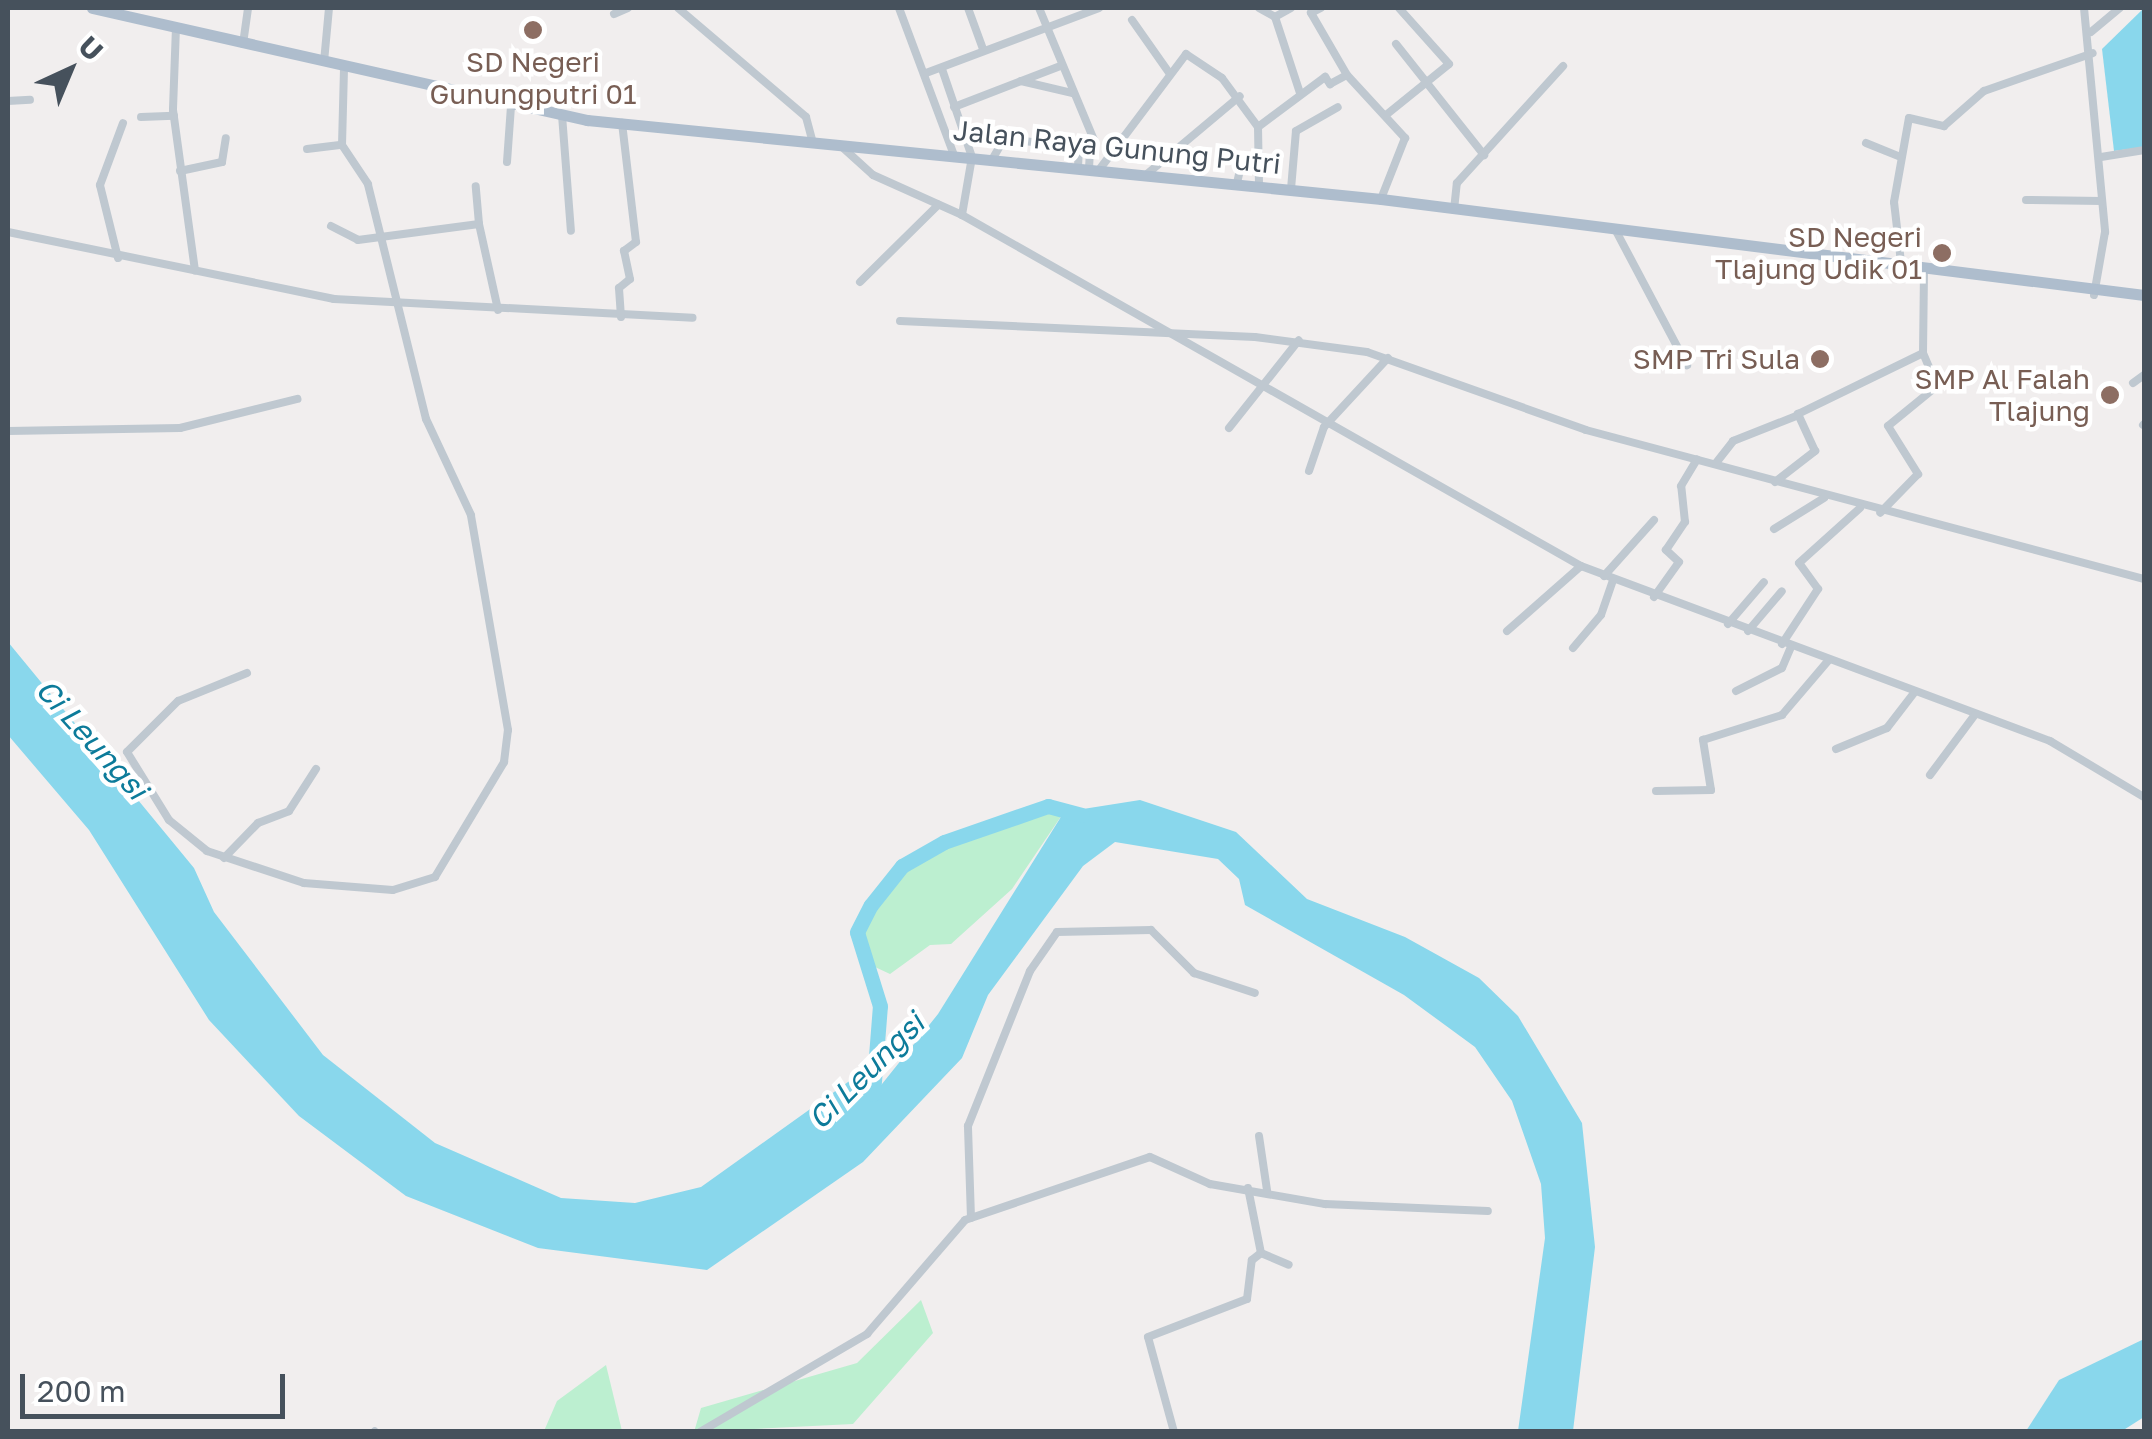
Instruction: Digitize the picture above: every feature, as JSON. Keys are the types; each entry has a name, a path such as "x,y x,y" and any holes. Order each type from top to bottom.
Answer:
{"main road":[{"name":"Jalan Raya Gunung Putri","path":"92,8 324,64 562,115 1381,199 1924,274 2094,294 2144,295"}],"street":[{"path":"242,44 248,8"},
{"path":"324,64 329,8"},
{"path":"614,14 628,8"},
{"path":"678,8 806,117 812,140"},
{"path":"899,8 954,155"},
{"path":"968,8 983,49"},
{"path":"1040,8 1090,148 1089,169"},
{"path":"926,72 1099,8"},
{"path":"1259,8 1275,17 1300,93"},
{"path":"1275,17 1291,8"},
{"path":"1321,8 1309,10 1347,75 1405,138 1381,199"},
{"path":"1386,115 1448,64 1399,8"},
{"path":"2084,8 2091,32 2102,201 2094,294"},
{"path":"2091,32 2120,8"},
{"path":"1132,20 1170,74"},
{"path":"176,27 174,116 195,270"},
{"path":"1396,44 1432,80 1484,156"},
{"path":"1089,169 1190,54 1240,96 1258,127 1258,186"},
{"path":"1902,271 1898,156 1909,118 1944,126 1984,92 2093,54"},
{"path":"954,107 1060,66"},
{"path":"1454,210 1454,190 1564,66"},
{"path":"247,673 178,701 127,752 169,820 224,858 328,887 419,888 463,842 508,752 471,515 426,418 368,184 342,145 344,68"},
{"path":"942,69 972,157 962,215"},
{"path":"1258,127 1300,93 1347,75"},
{"path":"1021,80 1072,93"},
{"path":"1146,174 1240,96"},
{"path":"8,102 30,100"},
{"path":"507,162 511,106"},
{"path":"1292,189 1296,130 1338,106"},
{"path":"562,115 571,230"},
{"path":"141,117 174,116"},
{"path":"118,258 100,186 124,123"},
{"path":"621,317 619,288 630,279 624,251 636,242 622,123"},
{"path":"180,171 222,162 226,138"},
{"path":"993,158 1004,139 1090,148"},
{"path":"1866,144 1898,156"},
{"path":"307,149 342,145"},
{"path":"840,145 862,168 962,215 1178,337 1324,427 1581,566 1654,597 2050,741 2144,797"},
{"path":"1080,146 1089,169"},
{"path":"2100,157 2144,150"},
{"path":"1237,183 1242,161 1259,161"},
{"path":"476,186 479,224 498,310"},
{"path":"2026,200 2102,201"},
{"path":"860,282 938,205"},
{"path":"331,226 345,238 479,224"},
{"path":"1616,231 1687,365"},
{"path":"8,232 118,258 334,299 692,318"},
{"path":"1880,513 1918,474 1888,426 1936,386 1922,352 1924,274"},
{"path":"900,321 1299,340 1388,358 1586,430 1716,463 1860,508 2144,578"},
{"path":"1229,428 1299,340"},
{"path":"1716,463 1732,440 1796,416 1922,352"},
{"path":"1309,471 1324,427 1388,358"},
{"path":"2133,383 2144,375"},
{"path":"8,431 180,428 298,399"},
{"path":"1775,482 1815,452 1796,416"},
{"path":"1654,597 1679,562 1666,550 1686,522 1681,486 1697,459"},
{"path":"1774,529 1824,498"},
{"path":"1736,690 1782,668 1786,646 1818,590 1799,563 1860,508"},
{"path":"1572,648 1601,616 1609,578 1654,520"},
{"path":"1507,632 1581,566"},
{"path":"1728,624 1764,582"},
{"path":"1748,631 1782,591"},
{"path":"1656,791 1710,790 1704,740 1782,716 1828,661"},
{"path":"1836,749 1886,728 1914,694"},
{"path":"1930,774 1974,716"},
{"path":"224,858 258,823 289,811 316,768"},
{"path":"972,1218 968,1126 1030,971 1056,932 1151,930 1194,972 1255,993"},
{"path":"1259,1136 1267,1190"},
{"path":"700,1432 867,1334 972,1218 1150,1157 1202,1182 1267,1190 1325,1204 1488,1211"},
{"path":"1248,1188 1262,1253"},
{"path":"1262,1253 1289,1265"},
{"path":"1174,1432 1148,1337 1246,1299 1252,1260 1262,1253"}],"green space":[{"path":"1048,806 1064,812 1012,889 951,944 930,945 890,974 875,967 857,932 902,866"},
{"path":"921,1300 933,1333 853,1424 694,1432 701,1408 857,1363"},
{"path":"606,1365 622,1431 544,1431 557,1401"}],"water":[{"path":"2144,8 2144,147 2114,151 2102,49"},
{"path":"8,642 194,868 214,912 323,1055 435,1143 561,1198 635,1203 701,1187 855,1077 874,1094 938,1014 1064,812 1140,800 1236,832 1307,899 1405,937 1479,978 1518,1016 1582,1123 1595,1247 1573,1431 1518,1431 1545,1238 1541,1184 1512,1101 1475,1047 1404,995 1245,905 1239,879 1218,859 1115,842 1083,866 988,995 962,1058 863,1162 707,1270 538,1248 406,1196 299,1116 209,1020 89,830 8,735"},
{"path":"2144,1339 2144,1417 2122,1431 2026,1431 2059,1380"}],"waterway":[{"name":"Ci Leungsi","path":"873,1094 880,1006 857,932 871,905 902,866 944,842 1048,806 1082,815"}],"place":[{"name":"SD Negeri Gunungputri 01","path":"533,30"},
{"name":"SD Negeri Tlajung Udik 01","path":"1942,253"},
{"name":"SMP Tri Sula","path":"1820,359"},
{"name":"SMP Al Falah Tlajung","path":"2110,395"}]}
